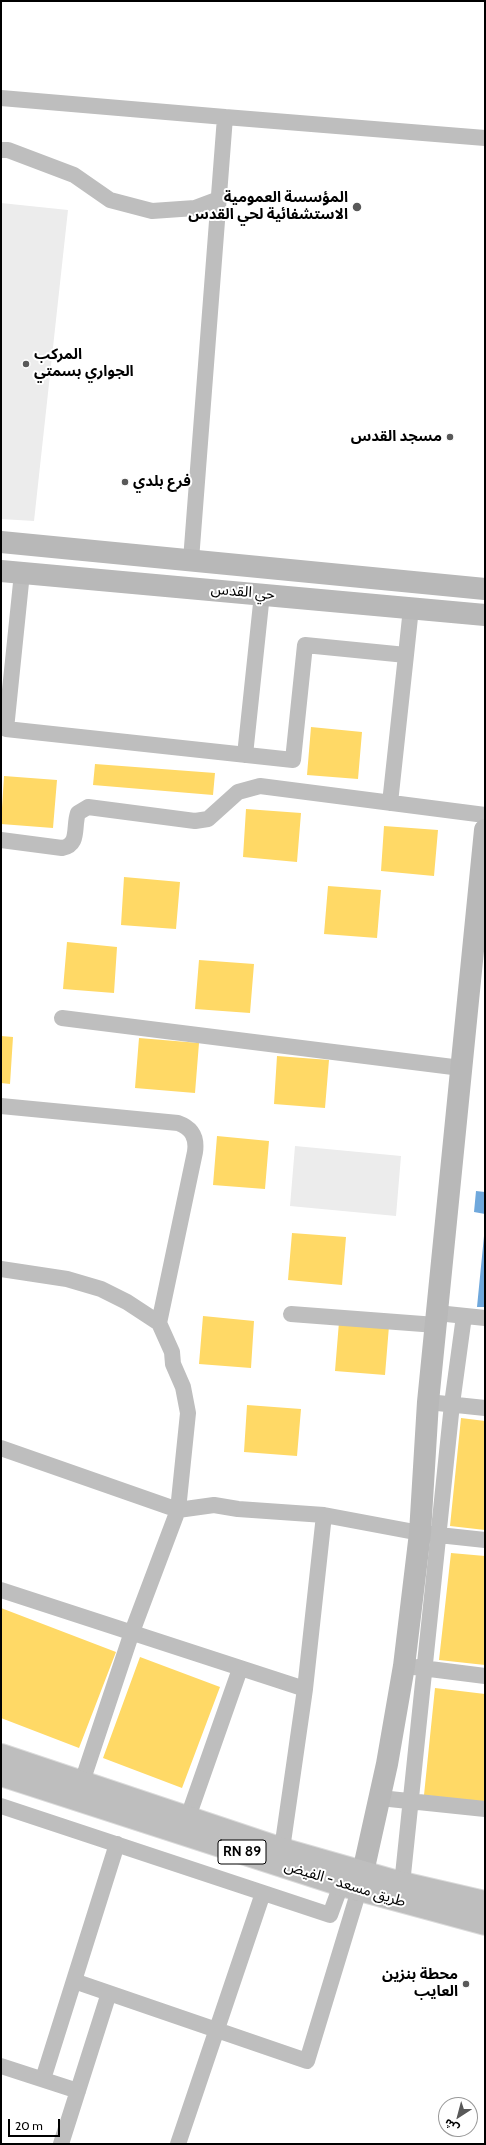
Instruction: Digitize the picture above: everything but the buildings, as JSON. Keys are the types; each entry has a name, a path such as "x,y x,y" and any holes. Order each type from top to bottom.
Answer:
{"main road":[{"name":"طريق مسعد - الفيض","path":"1,1755 79,1790 354,1882 401,1892 485,1902"},
{"name":"طريق مسعد - الفيض","path":"1,1775 79,1790 188,1817 282,1849 354,1882"},
{"name":"طريق مسعد - الفيض","path":"401,1892 485,1924"}],"street":[{"path":"1,98 485,138"},
{"path":"191,560 225,117"},
{"path":"1,150 8,150 74,175 110,200 152,211 195,208 219,199"},
{"path":"1,542 485,589"},
{"path":"11,572 6,729 293,760 305,644 406,655"},
{"name":"حي القدس","path":"11,572 485,615"},
{"path":"245,755 262,594"},
{"path":"390,803 411,608"},
{"path":"1,840 62,848 69,846 74,842 78,814 88,807 195,821 208,819 238,792 260,786 485,815"},
{"path":"429,1534 428,1402 485,830"},
{"path":"62,1018 461,1068"},
{"path":"1,1106 178,1123 192,1132 195,1138 195,1152 159,1323"},
{"path":"1,1269 67,1279 101,1289 127,1302 159,1323 172,1352 173,1364 183,1387 188,1413 178,1510 132,1632 79,1790"},
{"path":"291,1314 436,1319 464,1316 485,1318"},
{"path":"401,1892 410,1801 414,1667 429,1534 452,1404 464,1316"},
{"path":"428,1402 485,1408"},
{"path":"1,1448 178,1510 214,1505 238,1509 324,1515 429,1534 485,1540"},
{"path":"282,1849 306,1689 324,1515"},
{"path":"1,1590 132,1632 240,1669 306,1689"},
{"path":"414,1667 485,1676"},
{"path":"74,1982 307,2061 354,1882 380,1798 414,1667"},
{"path":"188,1817 240,1669"},
{"path":"380,1798 485,1809"},
{"path":"1,1806 330,1916 354,1882"},
{"path":"43,2079 117,1844"},
{"path":"178,2144 263,1893"},
{"path":"61,2144 109,1993"},
{"path":"1,2066 78,2091"}],"shaded area":[{"name":"المركب الجواري بسمتي","path":"1,203 68,210 34,521 1,519"},
{"path":"295,1146 401,1156 396,1216 290,1206"}],"place":[{"name":"المؤسسة العمومية الاستشفائية لحي القدس","path":"357,207"},
{"name":"المركب الجواري بسمتي","path":"26,364"},
{"name":"مسجد القدس","path":"450,437"},
{"name":"فرع بلدي","path":"125,482"},
{"name":"محطة بنزين العايب","path":"466,1984"}]}
